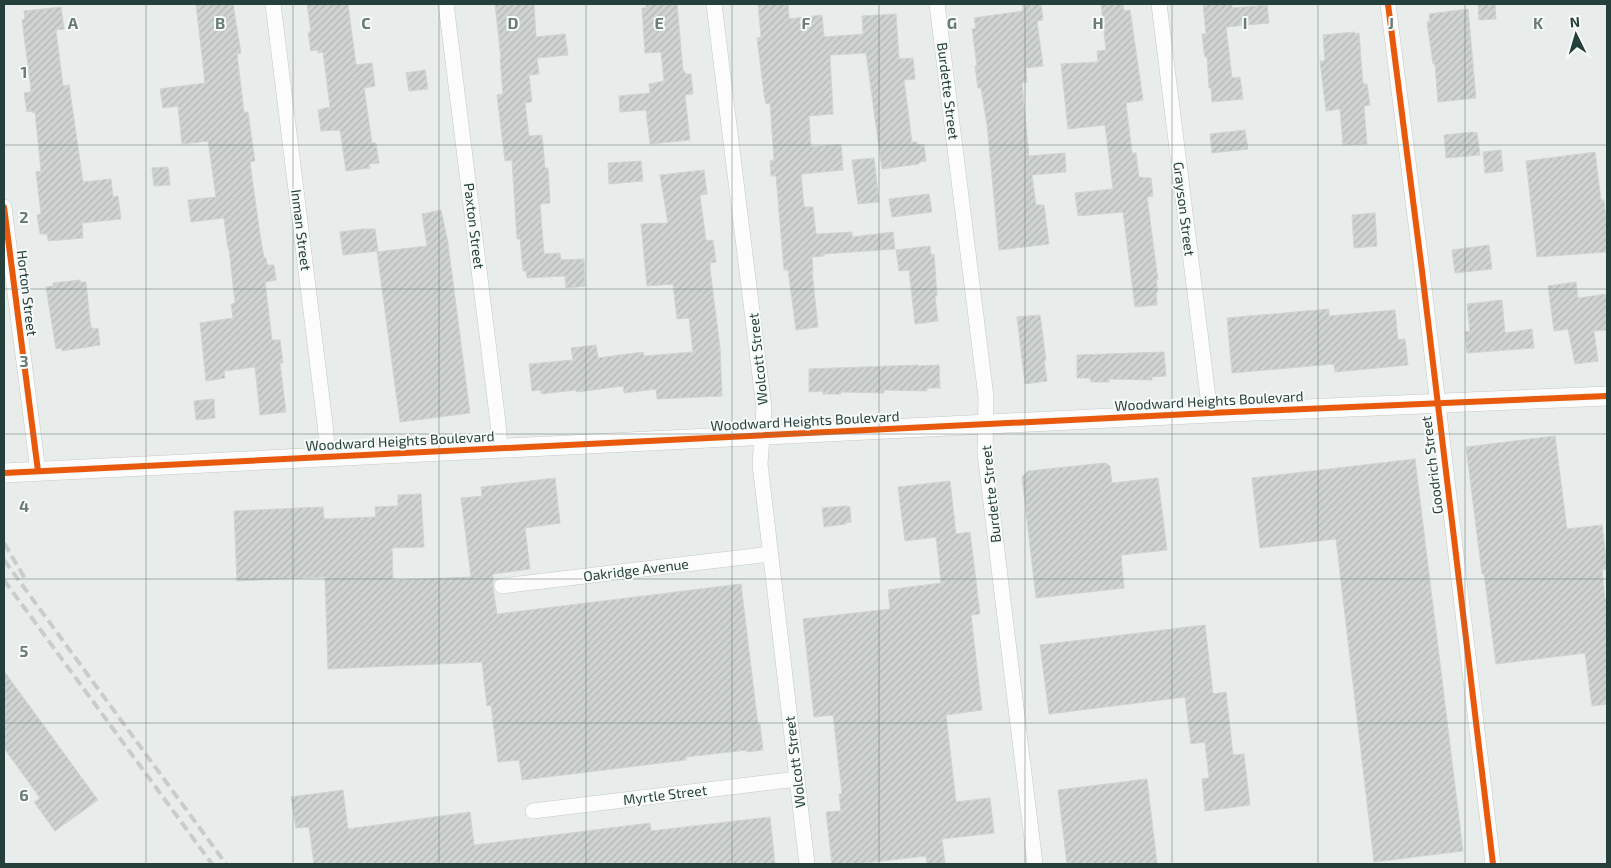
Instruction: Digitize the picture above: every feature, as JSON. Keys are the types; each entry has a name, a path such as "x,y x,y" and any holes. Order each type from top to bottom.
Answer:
{"street":[{"name":"Inman Street","path":"273,4 328,457"},
{"name":"Paxton Street","path":"446,4 500,448"},
{"name":"Wolcott Street","path":"714,4 764,408 760,464 807,864"},
{"name":"Burdette Street","path":"937,4 985,386 986,463 1036,864"},
{"name":"Grayson Street","path":"1159,4 1210,413"},
{"name":"Goodrich Street","path":"1388,4 1493,864"},
{"name":"Horton Street","path":"4,207 38,471"},
{"name":"Woodward Heights Boulevard","path":"4,473 1437,402 1607,396"},
{"name":"Oakridge Avenue","path":"502,586 770,554"},
{"name":"Myrtle Street","path":"533,811 797,779"}],"building":[{"path":"196,4 233,4 241,53 237,54 244,112 248,112 255,161 250,162 259,228 264,258 266,258 267,265 274,265 276,280 265,282 272,340 280,340 283,363 280,363 286,412 260,415 255,367 224,371 225,378 206,381 200,323 233,318 231,304 235,303 229,249 224,218 191,222 188,200 216,197 208,141 182,144 178,106 163,108 160,89 205,83"},
{"path":"307,4 348,4 356,65 372,63 375,86 364,88 372,143 376,143 379,163 369,164 370,168 346,171 340,130 321,131 318,110 330,107 323,52 318,53 318,50 311,51 308,32 311,32"},
{"path":"495,4 534,4 536,37 565,34 568,55 537,58 539,74 529,75 532,102 525,103 529,136 542,135 545,168 548,168 550,203 540,204 544,254 560,253 561,260 584,259 585,286 566,288 565,276 527,278 526,271 523,271 520,239 517,239 512,160 505,161 497,95 503,94"},
{"path":"646,4 677,4 683,71 685,71 685,74 691,74 693,94 685,95 690,140 650,144 646,110 620,112 619,96 650,93 649,84 664,81 661,52 645,53 642,8 646,8"},
{"path":"758,4 788,4 789,19 822,15 824,37 863,34 862,16 896,14 899,59 913,58 915,79 904,80 912,142 917,142 917,145 924,144 926,161 919,162 919,164 882,169 866,53 830,55 833,114 809,116 811,147 841,144 843,170 801,174 804,207 813,207 816,234 852,232 852,237 893,232 895,249 824,254 824,256 812,257 818,327 796,330 788,270 784,270 776,176 771,176 770,161 774,160 770,103 766,104 757,38 761,37"},
{"path":"1022,4 1041,4 1043,20 1037,21 1043,66 1026,68 1027,82 1022,83 1029,156 1065,153 1066,172 1032,175 1036,205 1044,205 1049,244 999,250 987,125 981,88 978,88 972,29 976,28 974,18 1023,11"},
{"path":"1101,4 1123,4 1124,11 1130,10 1143,100 1126,103 1132,153 1136,153 1139,177 1151,178 1153,196 1147,197 1158,280 1156,280 1158,292 1156,292 1157,305 1135,307 1123,212 1078,216 1075,193 1113,189 1105,125 1068,129 1061,64 1098,62 1097,51 1106,50"},
{"path":"1203,4 1232,4 1232,8 1267,5 1269,23 1226,27 1232,78 1240,77 1243,99 1212,102 1207,57 1205,57 1202,34 1206,34"},
{"path":"1478,4 1495,4 1496,19 1479,20"},
{"path":"61,7 64,29 56,30 63,86 69,85 83,182 111,179 113,197 118,196 121,219 82,223 83,238 48,241 47,234 40,234 37,215 41,214 36,172 41,171 35,112 27,112 24,93 31,90 22,20 25,19 24,11"},
{"path":"1468,9 1476,98 1438,102 1435,64 1433,64 1427,22 1430,21 1429,14"},
{"path":"1355,32 1355,34 1359,33 1363,84 1367,84 1370,105 1364,106 1367,144 1343,145 1340,109 1326,111 1320,61 1325,61 1323,35"},
{"path":"425,70 428,89 409,91 406,73"},
{"path":"1245,130 1248,149 1212,153 1210,134"},
{"path":"1477,133 1480,155 1446,158 1444,135"},
{"path":"1501,150 1503,171 1485,173 1483,152"},
{"path":"1595,152 1601,200 1604,200 1607,252 1537,257 1526,161"},
{"path":"874,158 879,202 858,204 852,160"},
{"path":"641,161 643,181 609,184 608,163"},
{"path":"168,167 170,185 154,186 152,168"},
{"path":"704,170 707,194 700,195 706,241 713,240 716,262 710,263 710,269 720,348 722,396 657,399 656,389 624,393 623,386 577,392 576,390 541,394 541,390 532,391 529,364 573,360 571,348 596,345 598,358 643,352 644,356 693,352 689,318 677,319 673,284 647,286 641,224 668,223 660,175"},
{"path":"929,194 932,212 892,217 889,199"},
{"path":"441,210 448,243 470,413 400,422 377,252 427,246 422,214"},
{"path":"1375,213 1377,246 1354,248 1352,215"},
{"path":"375,229 378,251 343,255 340,232"},
{"path":"1489,245 1492,269 1455,273 1452,250"},
{"path":"930,246 931,255 934,254 937,295 935,296 938,321 915,324 909,270 899,271 896,250"},
{"path":"80,280 80,282 86,282 90,322 92,329 98,328 100,345 62,351 62,348 56,349 46,287 53,286 53,283"},
{"path":"1576,282 1578,298 1607,294 1607,330 1594,331 1598,361 1575,364 1568,329 1554,331 1548,286"},
{"path":"1502,300 1505,333 1532,329 1534,348 1467,353 1465,332 1470,331 1467,304"},
{"path":"1329,309 1329,316 1395,310 1398,340 1405,339 1408,365 1335,372 1334,364 1232,373 1227,318"},
{"path":"1040,315 1047,381 1025,384 1017,317"},
{"path":"1164,352 1166,376 1152,377 1152,380 1109,379 1109,382 1091,382 1090,378 1077,378 1077,355"},
{"path":"939,365 940,388 927,388 927,391 884,390 884,393 841,392 841,394 823,394 823,391 809,392 809,369"},
{"path":"214,399 215,418 196,420 194,401"},
{"path":"1555,436 1567,529 1602,525 1607,566 1607,569 1602,570 1605,599 1607,599 1607,704 1592,706 1585,653 1496,664 1484,574 1482,574 1466,447"},
{"path":"1415,459 1463,851 1374,862 1336,539 1260,548 1252,478"},
{"path":"1105,463 1110,466 1112,483 1158,478 1167,550 1121,555 1124,588 1036,598 1022,477 1028,471"},
{"path":"555,478 560,523 525,528 530,569 493,574 497,614 741,584 758,725 760,724 763,750 686,757 686,760 522,780 519,760 498,762 491,705 487,706 482,662 328,669 325,577 237,581 234,511 323,507 324,519 376,517 375,507 398,506 398,495 421,494 424,547 392,548 393,580 471,577 461,498 482,496 481,487"},
{"path":"950,481 956,534 970,532 980,614 971,615 982,710 946,715 956,802 990,798 994,833 942,839 945,864 927,864 926,856 855,864 832,864 826,812 841,811 839,794 842,794 833,715 814,717 803,619 890,609 888,590 941,583 936,537 905,541 898,487"},
{"path":"850,507 851,522 824,527 822,508"},
{"path":"1205,625 1213,694 1226,692 1233,755 1244,754 1250,805 1205,811 1202,779 1209,778 1205,742 1191,744 1185,697 1049,714 1040,645"},
{"path":"4,671 98,800 55,831 34,802 40,798 4,748"},
{"path":"1147,779 1157,864 1067,864 1058,790"},
{"path":"343,790 348,829 470,812 474,845 650,823 651,831 770,817 775,864 314,864 309,827 296,828 291,797"}],"railway":[{"path":"4,543 27,582"},
{"path":"4,560 226,864"},
{"path":"4,580 212,864"}],"cycle path":[{"path":"1388,4 1493,864"},
{"path":"4,207 38,471"},
{"path":"4,473 1210,413 1607,396"}]}
